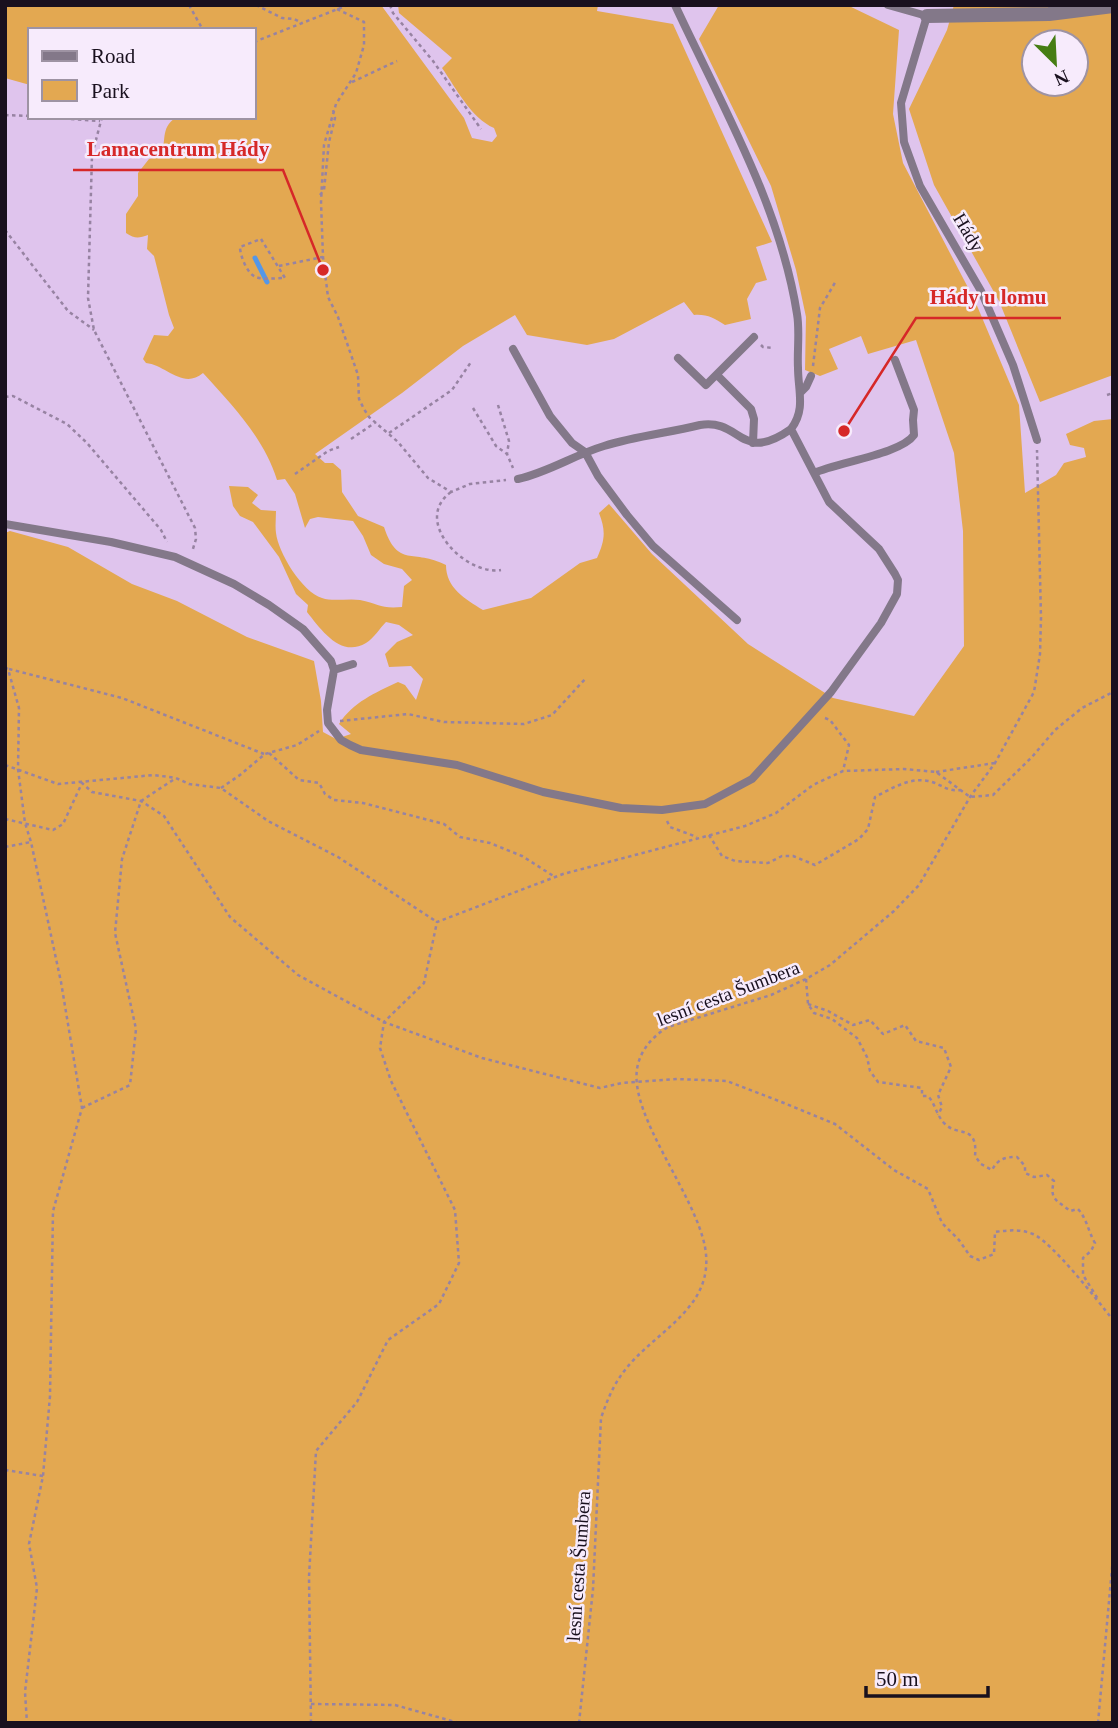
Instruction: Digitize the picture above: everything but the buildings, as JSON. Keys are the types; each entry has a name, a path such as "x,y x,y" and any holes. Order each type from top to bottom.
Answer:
{"street":[{"path":"927,16 1024,15 1113,6"}],"lane":[{"path":"518,479 540,474 585,452 628,439 713,423 732,431 744,441 767,442 791,429 799,419 798,317 779,240 758,178 676,5"},
{"path":"888,5 927,16"},
{"name":"Hády","path":"927,16 901,103 904,142 920,186 981,291 1013,365 1037,440"},
{"path":"678,358 706,385 754,337"},
{"path":"513,349 550,416 572,443 585,452 598,476 653,546 737,620"},
{"path":"814,473 830,465 883,452 910,441 914,435 915,410 895,360"},
{"path":"717,375 751,409 754,419 753,443"},
{"path":"800,393 811,376"},
{"path":"5,524 111,542 175,557 234,584 303,629 331,661 334,670 327,710 328,723 341,740 361,750 457,765 543,792 608,806 662,810 705,804 752,779 814,713 881,623 894,601 898,588 895,574 879,549 829,502 791,429"},
{"path":"334,670 353,664"}],"path":[{"path":"189,5 202,28"},
{"path":"256,5 282,18 302,23"},
{"path":"256,41 348,5"},
{"path":"390,5 393,13 433,61 481,129"},
{"path":"337,9 364,22 363,52 352,82 334,110 324,145 320,195 328,297 358,374 359,398 369,417 389,433 428,478 451,492"},
{"path":"352,82 397,61"},
{"path":"320,195 324,190 334,110"},
{"path":"5,115 28,116"},
{"path":"101,119 92,155 88,298 94,330 195,528 197,539 188,562"},
{"path":"5,230 68,312 94,330"},
{"path":"261,239 279,265 285,278 251,274 240,247 261,239"},
{"path":"279,265 323,257"},
{"path":"811,376 820,308 836,281"},
{"path":"389,433 452,390 471,362"},
{"path":"1107,395 1113,393"},
{"path":"5,397 13,396 67,424 87,443 160,530 175,557"},
{"path":"498,405 509,441 507,454"},
{"path":"473,408 496,446 507,454 518,479 470,484 451,492 442,499 435,517 443,536 461,556 481,569 501,570"},
{"path":"352,439 376,422"},
{"name":"lesní cesta Šumbera","path":"579,1723 593,1589 601,1418 610,1393 625,1370 672,1326 698,1297 707,1273 705,1247 696,1216 652,1130 639,1098 637,1069 643,1052 653,1036 668,1027 771,996 830,965 885,919 919,885 970,797 995,763 1034,692 1040,654 1041,618 1037,440"},
{"path":"295,474 328,451 339,447"},
{"path":"6,668 122,698 267,753 299,780 319,783 325,794 334,800 363,803 444,824 460,837 490,843 522,856 556,877"},
{"path":"6,668 19,708 18,769 25,823 32,842 61,982 82,1108 53,1212 50,1396 43,1476 29,1544 37,1588 25,1692 27,1723"},
{"path":"221,788 267,753 297,745 314,736 328,723 408,714 444,722 524,723 552,715 586,678"},
{"path":"936,772 970,797 993,795 1055,730 1082,708 1113,692"},
{"path":"814,713 830,720 849,745 843,771"},
{"path":"437,922 556,877 745,826 776,813 813,785 843,771 904,769 936,772 995,763"},
{"path":"5,765 58,784 154,775 176,778 189,784 221,788 268,821 338,857 437,922"},
{"path":"82,1108 130,1085 136,1030 115,933 122,859 141,801 176,778"},
{"path":"709,835 722,856 735,861 768,863 782,856 793,856 815,865 859,839 868,829 875,797 894,787 907,782 928,781 943,788 960,790"},
{"path":"82,783 92,792 141,801 164,816 230,917 298,975 384,1022 482,1058 600,1088 622,1083 677,1079 727,1082 835,1124 894,1170 928,1189 942,1223 970,1256 979,1260 994,1255 995,1232 1014,1229 1035,1235 1059,1256 1113,1320"},
{"path":"5,819 53,830 63,824 82,783"},
{"path":"662,810 670,827 697,837"},
{"path":"5,847 32,842"},
{"path":"310,1723 309,1577 316,1451 357,1402 388,1340 439,1304 459,1264 455,1210 391,1082 380,1048 384,1022 424,983 437,922"},
{"path":"806,979 808,1004 814,1013 832,1019 857,1038 867,1057 870,1071 878,1082 922,1087 922,1096 928,1096 934,1103 938,1116 952,1129 970,1135 976,1147 975,1156 981,1164 992,1170 997,1162 1006,1157 1017,1157 1025,1166 1025,1173 1034,1177 1047,1175 1054,1181 1051,1195 1054,1201 1070,1211 1078,1209 1086,1218 1095,1243 1083,1258 1083,1275 1103,1307"},
{"path":"808,1004 828,1011 853,1025 870,1020 883,1034 905,1025 916,1041 944,1048 951,1068 938,1095 942,1107 938,1116"},
{"path":"5,1470 43,1476"},
{"path":"1098,1723 1113,1557"},
{"path":"310,1704 395,1705 460,1723"}],"green space":[{"path":"5,5 381,5 464,118 472,138 492,142 497,136 494,128 471,110 442,68 452,58 399,13 398,5 598,5 597,11 673,24 772,242 756,247 767,280 756,283 747,299 751,319 725,325 710,317 694,315 684,302 614,339 587,345 527,335 515,315 463,346 315,454 325,463 333,463 341,470 342,492 358,516 384,527 389,540 401,553 446,565 453,586 463,597 483,610 531,598 580,563 597,558 604,536 599,513 609,504 652,554 748,644 833,698 914,716 964,646 963,531 954,453 916,340 868,354 861,336 829,349 838,369 820,376 805,370 806,317 796,270 771,186 699,39 719,5 847,5 899,30 893,114 903,163 975,301 1019,405 1025,493 1056,475 1064,463 1086,457 1084,448 1070,445 1066,434 1094,421 1113,419 1113,1723 5,1723 5,533 10,531 68,547 132,584 177,601 247,637 314,661 323,732 336,739 351,734 339,724 358,704 398,682 405,685 416,700 423,679 411,666 389,667 385,654 397,642 413,635 399,625 386,622 369,641 357,647 340,645 326,634 307,612 308,605 296,594 279,557 253,522 240,516 233,506 229,486 248,487 258,495 252,503 261,510 276,511 276,533 281,550 299,580 314,594 326,599 402,607 404,586 412,580 402,569 384,564 371,555 353,521 318,517 310,519 305,528 295,494 285,479 277,480 256,436 203,373 196,378 181,378 146,363 143,359 154,335 168,336 174,328 154,256 147,249 148,235 137,237 126,233 126,214 138,196 138,173 149,159 160,157 167,126 174,119 256,119 256,28 28,28 28,84 5,78"},
{"path":"954,5 1113,5 1113,375 1040,402 999,301 934,185 909,109 947,30"}],"waterway":[{"path":"255,258 267,282"}],"place":[{"name":"Lamacentrum Hády","path":"323,270"},
{"name":"Hády u lomu","path":"844,431"}]}
